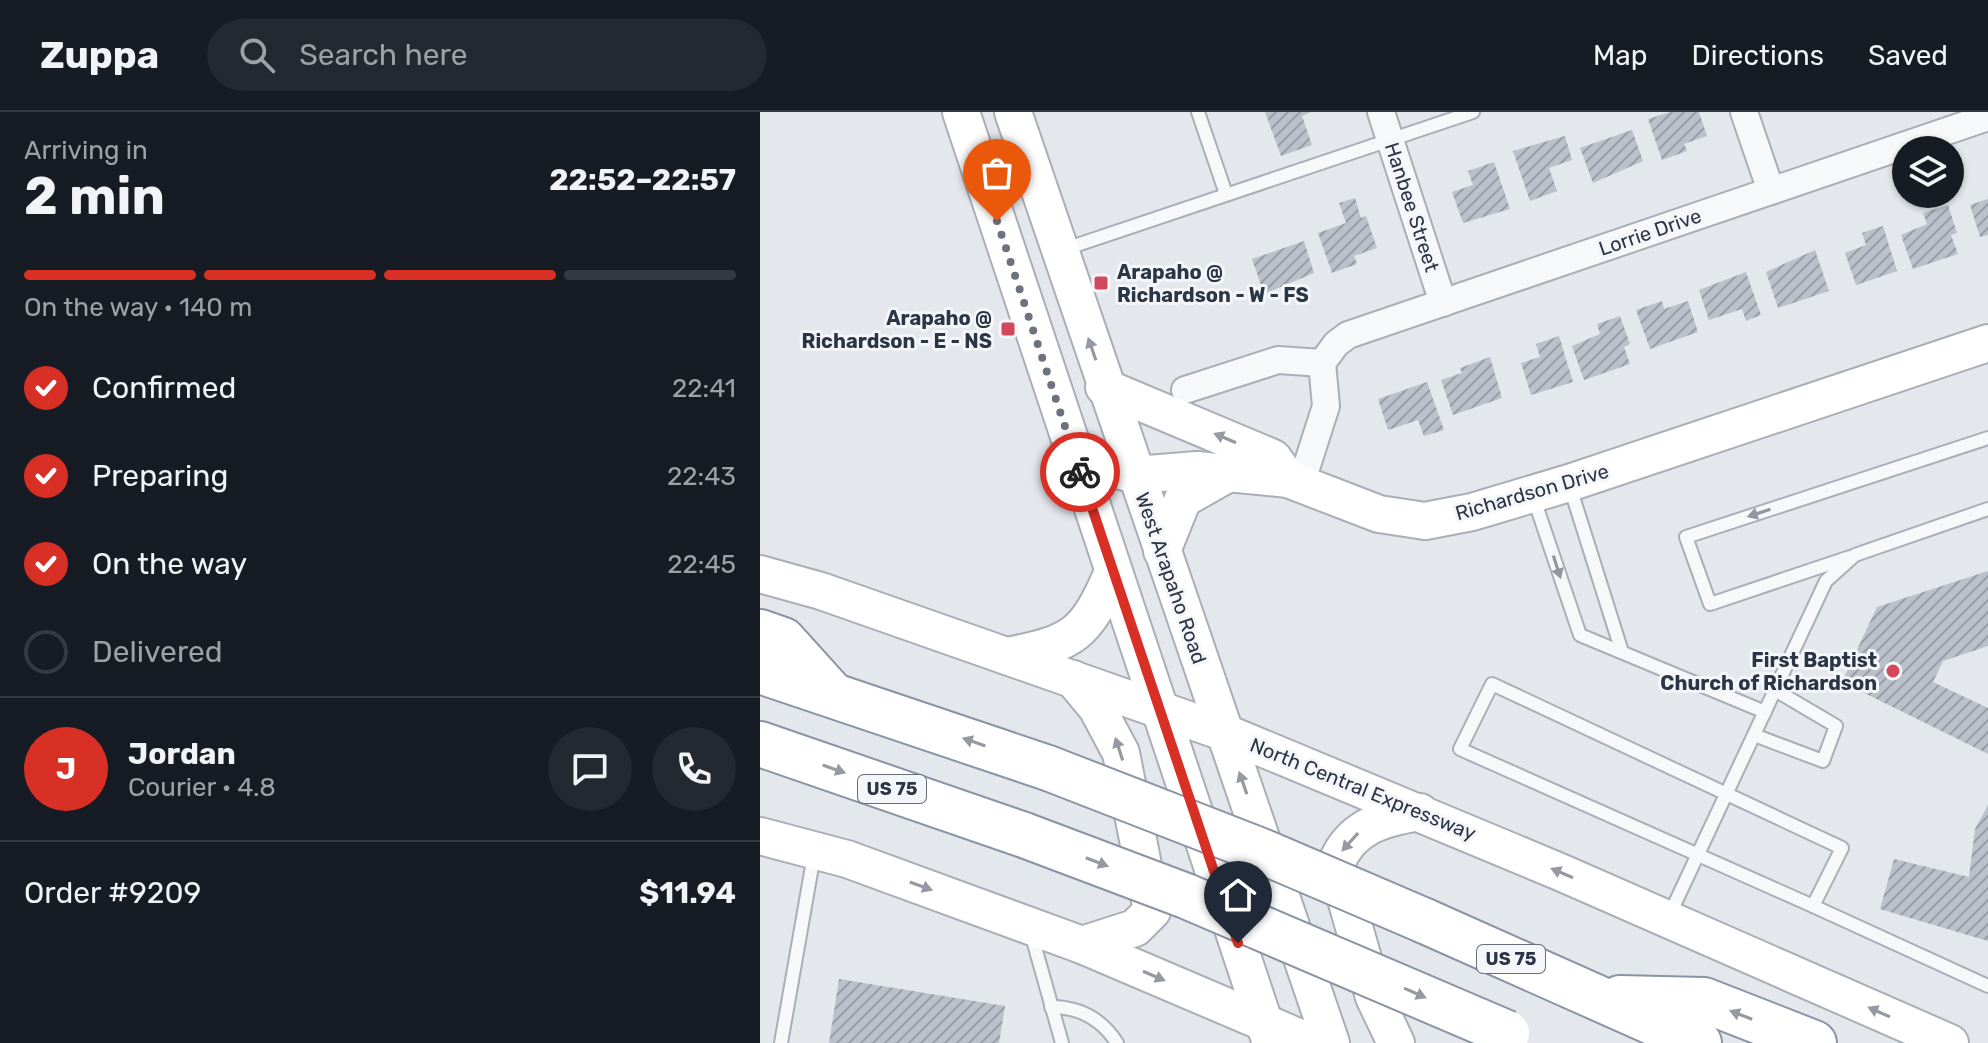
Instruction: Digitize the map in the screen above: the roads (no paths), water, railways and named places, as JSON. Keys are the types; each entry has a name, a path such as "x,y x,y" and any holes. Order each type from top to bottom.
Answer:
{"highway":[{"path":"760,632 783,640 831,693"},
{"name":"US 75","path":"760,671 1048,768 1246,845 1699,1043"},
{"name":"US 75","path":"760,744 1024,835 1186,896 1518,1040"},
{"path":"1597,998 1704,1000 1814,1043"}],"main road":[{"path":"961,112 1267,1033"},
{"name":"West Arapaho Road","path":"1013,112 1104,387 1331,1043"},
{"name":"Richardson Drive","path":"1071,445 1102,465 1135,475 1197,470 1294,482 1379,514 1425,521 1569,483 1988,343"},
{"path":"1104,387 1273,458 1294,482"},
{"path":"1162,551 1183,499 1227,474"},
{"path":"1006,656 1045,649 1070,637 1094,616 1113,572"},
{"name":"North Central Expressway","path":"760,574 821,591 1226,733 1275,756 1420,812 1950,1043"},
{"path":"1072,678 1097,708 1121,753 1152,911 1135,928 1082,945"},
{"path":"1396,1043 1374,997 1336,864 1349,841 1372,823 1420,812"},
{"path":"760,836 847,859 1082,945 1267,1033 1312,1043"}],"street":[{"name":"Hanbee Street","path":"1381,112 1443,303"},
{"path":"1744,112 1771,191"},
{"name":"Lorrie Drive","path":"1322,363 1336,344 1348,335 1988,117"},
{"path":"1185,390 1278,360 1322,363 1326,406 1294,482"}],"lane":[{"path":"1198,112 1226,194"},
{"path":"1059,251 1473,112"},
{"path":"1988,438 1686,537 1710,604 1988,509"},
{"path":"1569,483 1622,652"},
{"path":"1532,493 1580,635 1765,712"},
{"path":"1668,919 1826,581 1855,555"},
{"path":"1813,906 1842,848 1492,684 1460,749 1699,853 1813,906 1988,986"},
{"path":"1754,735 1823,761 1836,726 1775,690"},
{"path":"781,1043 814,852"},
{"path":"1030,926 1062,1043"},
{"path":"1051,1007 1073,1007 1094,1019 1117,1043"}],"place":[{"name":"Arapaho @ Richardson - W - FS","path":"1101,283"},
{"name":"Arapaho @ Richardson - E - NS","path":"1008,329"},
{"name":"First Baptist Church of Richardson","path":"1893,671"}]}
